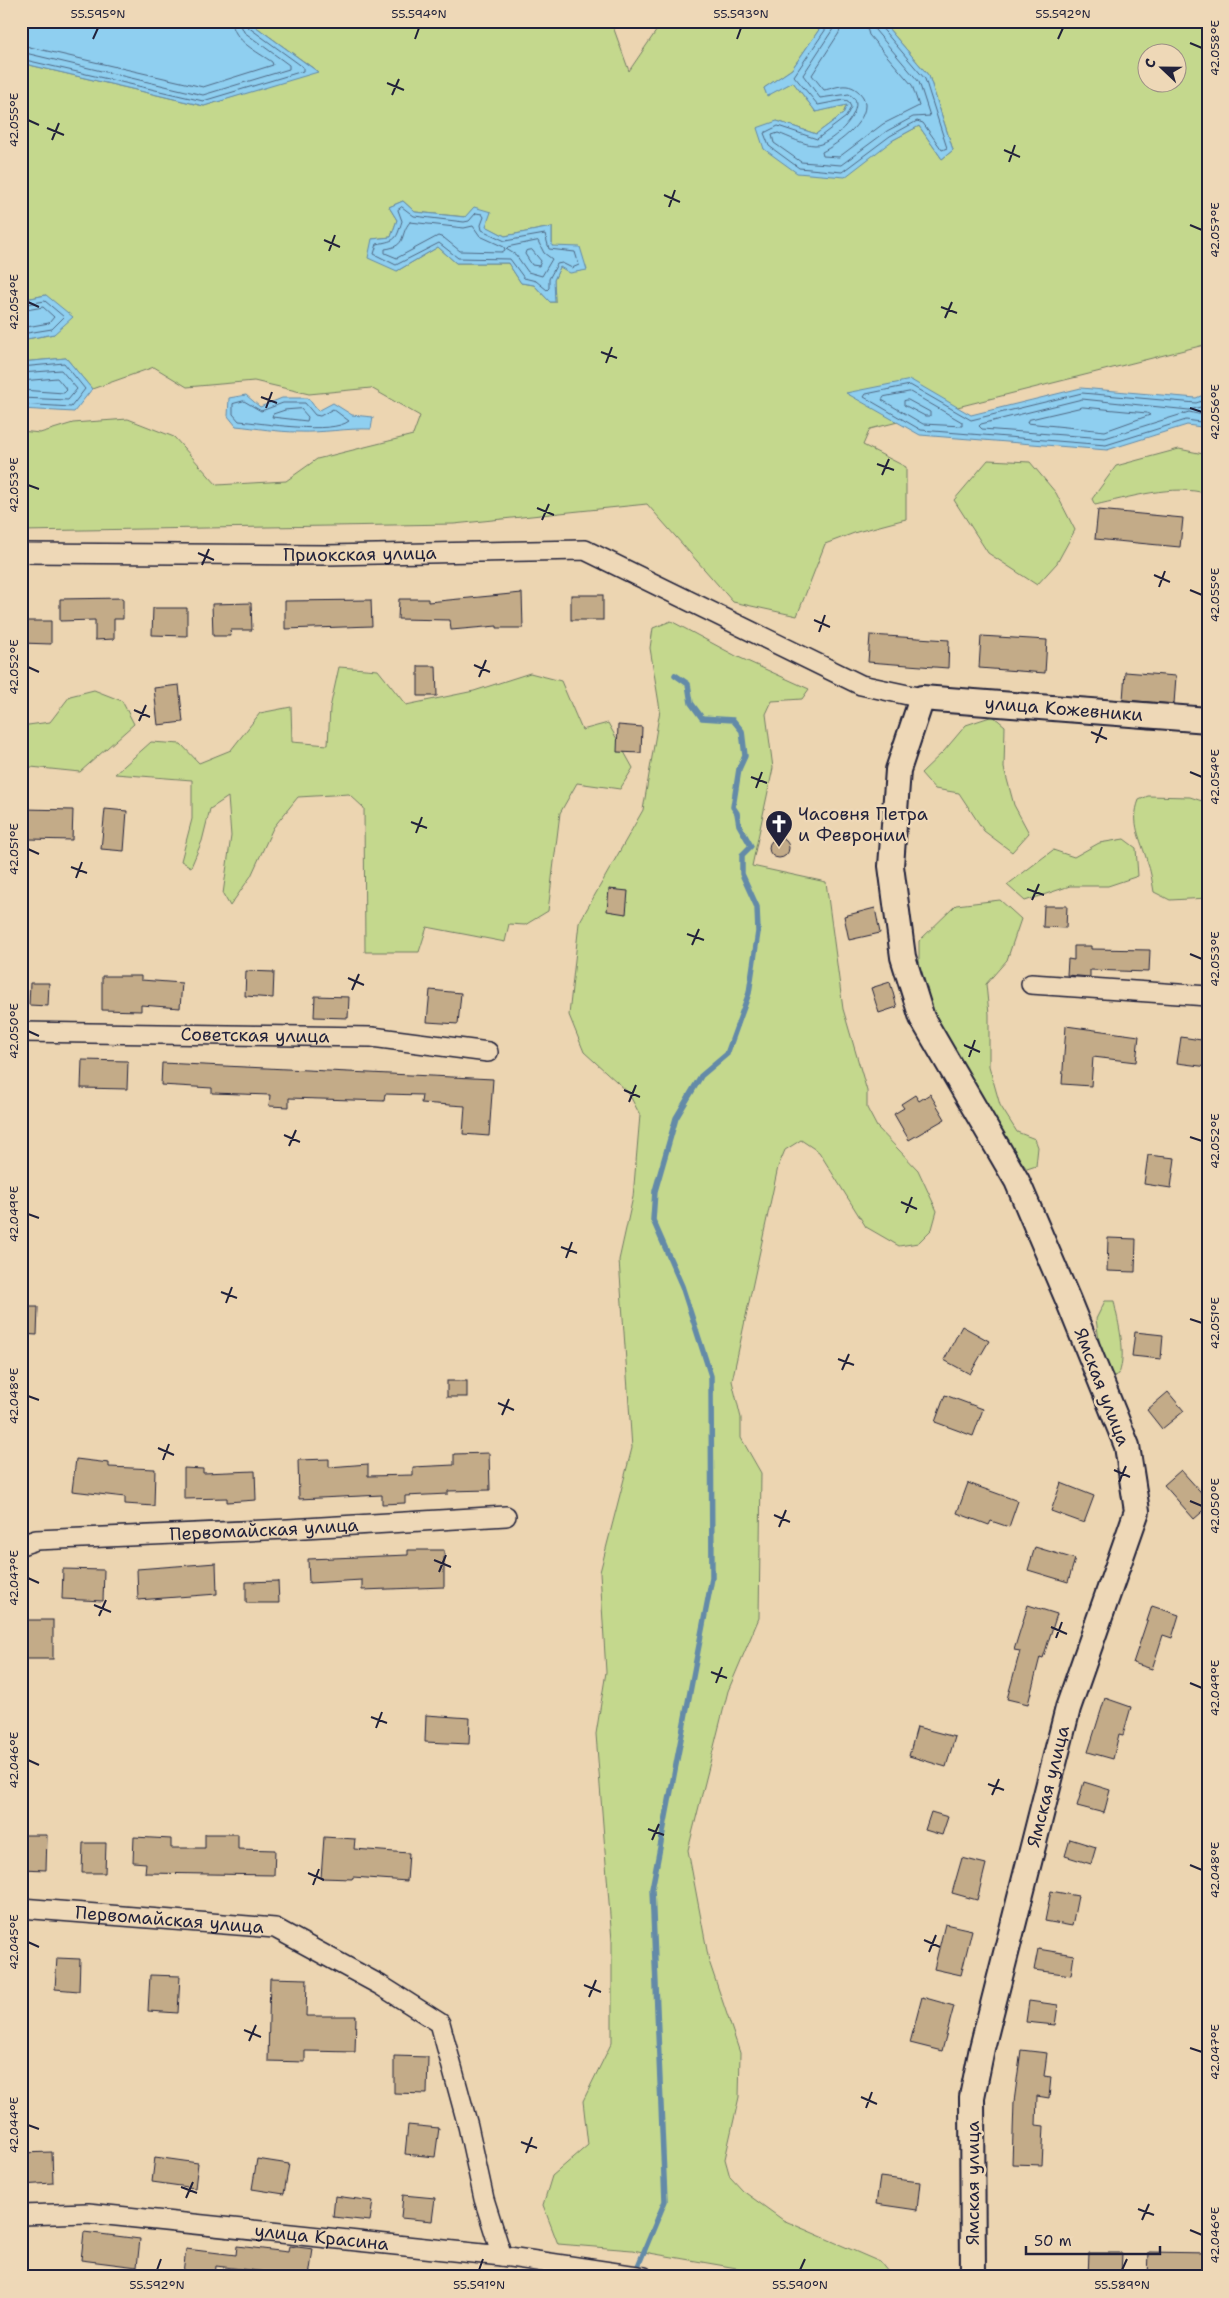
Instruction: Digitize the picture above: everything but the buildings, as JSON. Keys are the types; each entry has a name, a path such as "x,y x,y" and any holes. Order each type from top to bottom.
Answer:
{"street":[{"name":"Приокская улица","path":"21,553 327,555 585,550 861,685 922,698"},
{"name":"улица Кожевники","path":"922,698 1208,720"},
{"name":"Ямская улица","path":"922,698 898,770 891,866 903,957 922,1018 1017,1181 1068,1300 1127,1446 1137,1511 1068,1708 980,2056 972,2097 973,2277"},
{"path":"1031,984 1208,996"},
{"name":"Советская улица","path":"21,1032 372,1037 488,1052"},
{"name":"Первомайская улица","path":"21,1545 36,1540 288,1529 506,1516"},
{"name":"Первомайская улица","path":"21,1908 275,1928 380,1985 440,2023 468,2126 484,2200 502,2256"},
{"name":"улица Красина","path":"21,2215 88,2213 502,2256 644,2277"}],"green space":[{"path":"248,21 611,21 629,71 663,21 825,21 792,69 764,88 767,95 793,82 816,112 847,104 843,114 816,134 777,121 764,149 893,140 919,126 942,159 953,150 929,76 882,21 1208,21 1208,344 870,429 863,445 906,467 906,519 857,532 825,544 797,616 733,602 647,504 454,524 21,531 21,431 40,433 73,423 128,419 174,437 217,485 286,481 317,459 413,435 420,416 371,388 309,394 254,381 187,387 154,367 92,389 66,358 21,362 21,340 54,334 46,295 21,300 21,63 204,106 317,71","holes":["403,201 415,212 466,217 474,207 485,226 505,236 552,227 552,246 560,267 554,280 555,302 550,302 534,285 521,283 508,263 456,263 438,247 397,271 372,239 391,237 397,220 389,207"]},
{"path":"1179,449 1208,455 1208,494 1181,490 1166,491 1095,505 1092,499 1116,466"},
{"path":"988,460 1030,462 1056,493 1075,530 1057,563 1037,585 988,553 954,500"},
{"path":"671,621 736,656 809,689 802,699 772,701 766,714 773,768 752,866 826,882 843,1009 867,1091 867,1108 877,1127 918,1170 937,1211 932,1229 918,1243 899,1246 866,1227 819,1152 801,1140 785,1150 778,1167 732,1381 741,1418 741,1438 761,1473 759,1618 728,1691 688,1850 709,1961 740,2053 739,2097 725,2159 730,2177 743,2191 783,2220 880,2262 892,2277 789,2277 632,2250 558,2244 543,2205 552,2176 588,2145 583,2101 612,2042 612,1941 596,1734 606,1672 600,1572 632,1448 619,1260 633,1197 640,1115 628,1092 584,1052 569,1015 579,923 643,810 660,710 650,648 653,628"},
{"path":"339,667 378,670 406,705 474,691 530,673 561,681 582,730 608,723 633,768 620,789 577,783 560,813 548,911 525,925 509,924 505,942 427,927 419,952 365,952 364,808 349,794 298,797 273,828 251,876 230,906 223,894 231,836 228,797 210,809 202,841 191,867 181,861 192,819 192,780 115,774 151,742 181,744 199,763 231,750 260,713 291,707 292,742 328,745 330,708"},
{"path":"94,690 122,701 134,724 80,772 21,766 21,726 50,722 70,696"},
{"path":"993,716 1005,726 1004,768 1014,805 1029,833 1012,852 984,831 959,793 935,789 921,773 944,751 966,725"},
{"path":"1148,796 1190,797 1208,803 1208,898 1170,900 1154,892 1150,869 1136,824 1139,800"},
{"path":"1124,839 1136,848 1138,876 1108,886 1070,886 1025,901 1007,885 1053,850 1074,857 1099,843"},
{"path":"1000,900 1021,919 1007,960 986,984 989,1014 989,1066 1000,1105 1017,1132 1035,1139 1038,1147 1036,1166 1027,1169 1001,1135 933,1017 919,974 919,941 956,905"},
{"path":"1105,1301 1114,1301 1121,1338 1121,1365 1119,1374 1114,1376 1102,1362 1096,1319"}],"water":[{"path":"21,21 248,21 318,72 204,106 21,63"},
{"path":"825,21 882,21 929,76 953,150 942,159 919,126 893,140 845,177 797,173 764,149 757,128 777,121 816,134 843,114 847,105 816,112 793,82 767,96 764,88 792,69"},
{"path":"403,201 415,212 465,217 474,207 491,212 486,226 505,236 552,227 552,246 580,247 587,270 570,273 560,267 554,280 555,302 550,302 534,285 521,283 508,263 456,263 438,247 397,271 368,258 372,239 391,237 397,220 389,207"},
{"path":"46,295 73,317 54,334 21,340 21,300"},
{"path":"66,358 92,389 74,412 21,409 21,362"},
{"path":"911,380 971,415 1081,388 1196,398 1208,393 1208,428 1187,425 1107,450 920,435 846,393"},
{"path":"246,395 260,407 282,398 308,398 318,411 333,403 352,415 373,417 371,429 298,432 236,426 228,416 229,398"}],"waterway":[{"path":"638,2266 665,2201 652,1889 712,1578 711,1376 682,1286 653,1220 655,1191 676,1118 701,1076 727,1054 749,993 758,932 757,907 742,874 742,855 751,846 739,825 737,813 733,807 739,769 745,756 742,731 733,720 702,718 691,703 688,684 675,675"}],"place":[{"name":"Часовня Петра и Февронии","path":"779,848"}]}
